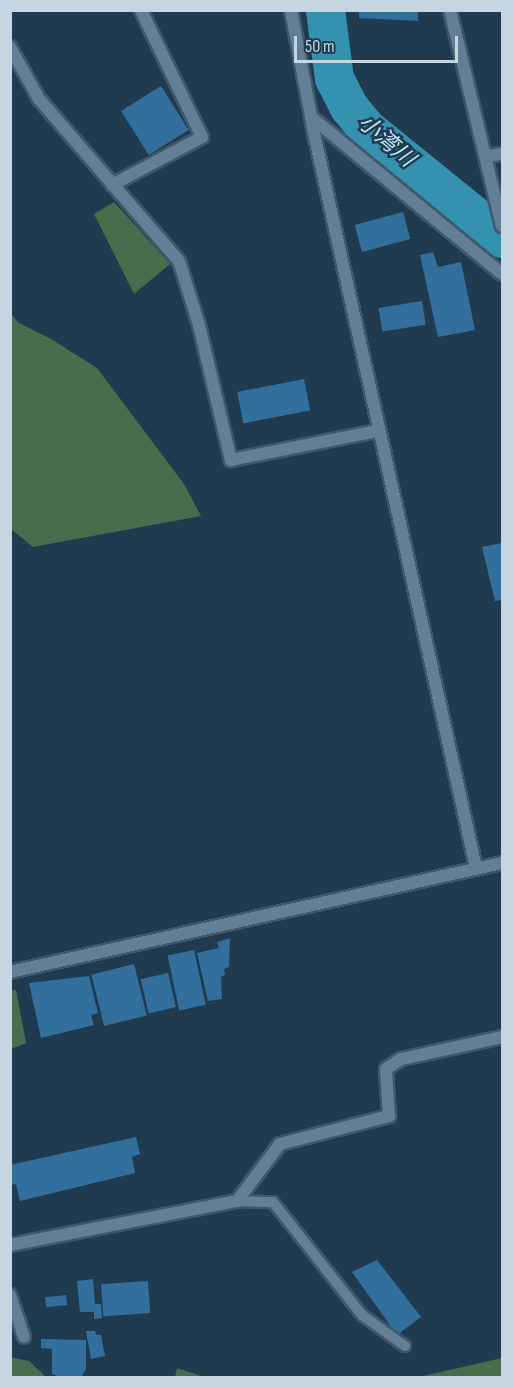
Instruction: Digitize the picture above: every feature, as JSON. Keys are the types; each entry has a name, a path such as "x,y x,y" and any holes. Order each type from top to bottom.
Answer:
{"street":[{"path":"112,185 202,137 141,10"},
{"path":"291,10 311,117 378,431 476,868"},
{"path":"450,10 487,156 502,226"},
{"path":"10,47 39,99 179,261 199,326 231,460 378,431"},
{"path":"311,117 502,274"},
{"path":"487,156 502,154"},
{"path":"10,972 502,862"},
{"path":"10,1245 237,1201 280,1144 389,1116 386,1069 401,1059 502,1037"},
{"path":"10,1295 24,1337"}],"lane":[{"path":"237,1201 273,1202 362,1315 405,1346"}],"green space":[{"path":"114,202 170,264 134,294 94,214"},
{"path":"11,314 19,323 51,339 97,368 184,484 201,516 33,547 11,529"},
{"path":"11,990 16,990 26,1043 11,1049"},
{"path":"10,1357 29,1361 46,1377 11,1377"},
{"path":"502,1358 502,1377 419,1377"},
{"path":"177,1368 204,1377 175,1377"}],"building":[{"path":"359,10 418,10 418,21 359,18"},
{"path":"161,86 189,130 149,155 121,111"},
{"path":"403,212 410,239 362,252 355,225"},
{"path":"433,252 438,267 461,262 475,330 438,337 420,255"},
{"path":"422,301 426,325 382,332 379,308"},
{"path":"304,379 310,410 243,423 237,392"},
{"path":"502,543 502,600 495,601 482,547"},
{"path":"230,938 229,967 224,969 225,975 221,977 222,999 208,1001 197,953 219,948 217,942"},
{"path":"194,950 206,1005 179,1010 168,956"},
{"path":"134,964 147,1015 104,1026 91,975"},
{"path":"168,973 176,1007 149,1013 141,979"},
{"path":"89,976 98,1013 91,1015 94,1025 41,1038 29,983"},
{"path":"136,1137 140,1154 132,1157 135,1173 20,1201 16,1184 10,1185 10,1165"},
{"path":"377,1260 421,1317 397,1335 352,1272"},
{"path":"93,1279 95,1304 101,1304 102,1318 94,1319 94,1312 80,1312 77,1281"},
{"path":"148,1281 150,1313 103,1316 101,1284"},
{"path":"66,1295 67,1305 46,1307 45,1297"},
{"path":"86,1331 95,1331 96,1335 101,1335 105,1356 91,1359"},
{"path":"41,1339 86,1340 86,1369 82,1376 60,1377 52,1374 52,1349 41,1348"}],"waterway":[{"name":"小湾川","path":"325,10 334,78 349,107 366,128 502,238"}]}
